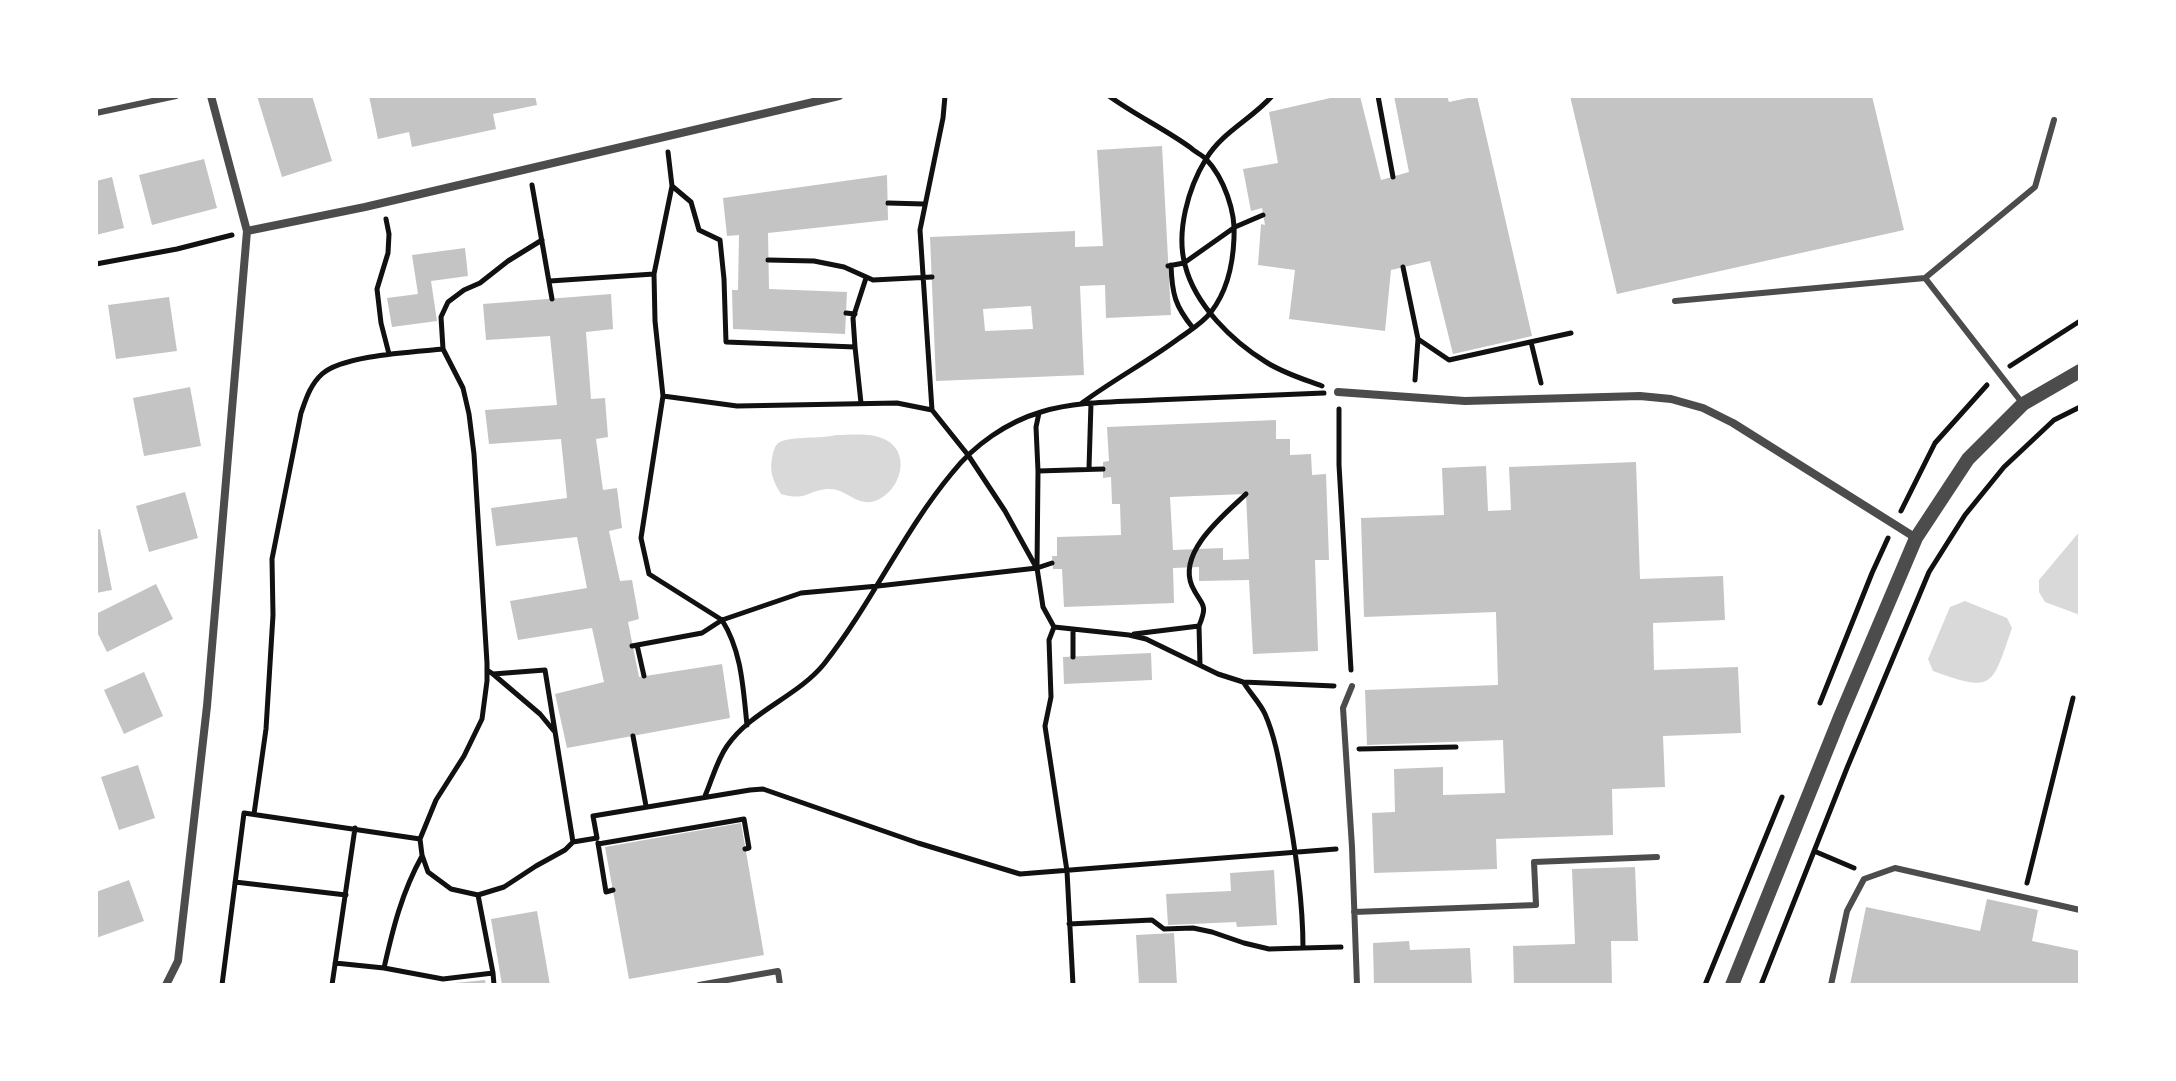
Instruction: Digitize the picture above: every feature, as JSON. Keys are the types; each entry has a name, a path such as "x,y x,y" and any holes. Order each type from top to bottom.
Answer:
{"street":[{"path":"166,985 178,961 207,706 247,231 211,96"},
{"path":"247,231 365,207 839,96"},
{"path":"1732,985 1916,538 1968,459 2023,404 2080,371"},
{"path":"1338,392 1465,401 1640,396 1671,399 1703,408 1733,423 1916,538"}],"lane":[{"path":"96,113 176,96"},
{"path":"1675,301 1925,278 2035,187 2054,120"},
{"path":"1925,278 2023,404"},
{"path":"1352,686 1343,708 1357,985"},
{"path":"1354,912 1536,905 1534,862 1657,857"},
{"path":"1831,985 1847,911 1864,879 1895,868 2080,910"},
{"path":"699,985 778,971 780,985"}],"path":[{"path":"945,96 920,230 932,410 968,455 1037,568"},
{"path":"1080,404 1161,352 1211,312 1226,287 1234,258 1235,227 1230,205 1206,159 1109,96"},
{"path":"1272,96 1264,106 1227,133 1206,159 1185,214 1184,263 1197,294 1230,334 1269,364 1338,392"},
{"path":"1378,96 1393,177"},
{"path":"666,135 672,186 654,274 655,321 663,396 641,538 649,574 722,620 731,635 739,656 747,725"},
{"path":"529,168 552,299"},
{"path":"672,186 691,202 699,230 720,240 729,310 726,342 855,347"},
{"path":"888,203 924,204"},
{"path":"1193,328 1180,312 1174,298 1170,265 1184,263 1235,227 1263,215"},
{"path":"387,227 388,253 377,289 389,354"},
{"path":"96,264 177,249 247,231"},
{"path":"542,240 448,302 441,317 443,349 463,388 469,414 490,672 482,719 464,756 436,800 420,839 422,855 428,872 451,889 478,895 504,887 573,842 744,819 749,848 745,849"},
{"path":"768,260 814,261 844,267 866,278 884,281 932,277"},
{"path":"1403,267 1418,339 1414,398"},
{"path":"550,281 654,274"},
{"path":"861,403 853,336 855,314 866,278"},
{"path":"846,313 855,314"},
{"path":"1418,339 1449,360 1571,333"},
{"path":"1531,342 1545,399"},
{"path":"254,814 266,729 273,615 272,559 301,413 309,390 323,373 346,363 389,354 443,349"},
{"path":"705,796 727,746 747,725 803,685 823,665 878,586 903,539 952,472 985,440 1039,412 1080,404 1338,392"},
{"path":"1054,627 1146,639 1218,674 1243,682 1352,686 1339,465 1338,392"},
{"path":"663,396 737,406 897,403 932,410"},
{"path":"1089,468 1091,403"},
{"path":"1761,985 1929,572 1965,515 2004,467 2054,420 2080,407"},
{"path":"1039,412 1036,427 1037,568 1043,607 1054,627 1049,640 1051,697 1045,726 1067,871 1073,985"},
{"path":"1038,471 1103,469"},
{"path":"1200,665 1199,626 1204,613 1202,600 1192,586 1190,576 1195,550 1212,526 1246,494"},
{"path":"644,676 635,646 702,633 722,620 801,593 1037,568 1052,563"},
{"path":"1129,635 1199,626"},
{"path":"1073,629 1073,657"},
{"path":"490,672 545,670 573,842"},
{"path":"490,672 540,714 555,732"},
{"path":"1243,682 1264,711 1273,735 1296,852 1303,914 1303,948"},
{"path":"2023,897 2073,698"},
{"path":"633,736 646,806"},
{"path":"1346,749 1456,747"},
{"path":"613,890 606,892 593,816 763,789 918,843 1020,874 1352,847"},
{"path":"222,985 244,813 420,839"},
{"path":"332,985 355,828"},
{"path":"1814,851 1853,867 1864,879"},
{"path":"384,968 394,921 407,883 422,855"},
{"path":"235,882 346,895"},
{"path":"478,895 494,985"},
{"path":"1069,924 1152,920 1164,929 1193,928 1269,949 1355,946"},
{"path":"335,963 384,968 444,982 493,973"}],"shaded area":[{"path":"874,436 895,447 901,465 889,492 871,502 830,489 797,497 781,494 771,468 776,445 791,439"},
{"path":"2080,531 2080,615 2045,602 2039,592 2039,580"},
{"path":"1965,601 2007,618 2012,628 1995,673 1980,683 1933,671 1928,659 1950,607"}],"building":[{"path":"257,96 312,96 332,161 282,177"},
{"path":"369,96 535,96 537,105 493,114 496,129 412,147 409,132 378,139"},
{"path":"1339,96 1360,96 1381,180 1409,172 1394,96 1447,96 1449,102 1477,96 1532,336 1453,354 1430,261 1391,270 1385,331 1289,319 1295,270 1258,265 1261,224 1265,225 1262,208 1251,211 1243,169 1278,163 1269,112"},
{"path":"1570,96 1872,96 1904,230 1617,294"},
{"path":"1162,146 1171,315 1106,318 1105,285 1080,286 1084,375 936,381 930,237 1075,231 1075,247 1103,246 1097,150","holes":["1031,306 1033,329 985,331 983,309"]},
{"path":"204,159 217,208 152,225 139,175"},
{"path":"887,175 888,220 768,233 769,289 847,292 845,334 733,329 732,290 738,290 739,235 727,236 723,198"},
{"path":"112,177 124,228 96,235 96,181"},
{"path":"465,248 468,276 431,281 437,321 392,327 387,298 418,294 412,255"},
{"path":"611,294 613,329 586,332 591,399 605,398 608,437 596,439 603,490 617,488 622,528 609,531 620,581 632,580 639,619 628,622 639,677 722,664 730,718 567,748 555,694 604,682 592,628 518,640 510,601 587,588 577,537 496,546 491,508 567,498 561,439 489,444 485,410 557,405 550,336 486,340 483,304"},
{"path":"169,297 177,351 116,359 108,305"},
{"path":"190,387 201,446 144,456 133,398"},
{"path":"1276,420 1276,439 1290,439 1290,455 1311,454 1312,475 1326,474 1329,560 1315,560 1318,651 1253,654 1249,580 1199,581 1199,567 1173,568 1174,603 1064,607 1062,569 1053,569 1052,556 1057,556 1057,537 1121,535 1120,504 1112,504 1111,477 1103,478 1103,462 1109,461 1107,427","holes":["1246,494 1249,559 1223,560 1223,548 1173,550 1170,497"]},
{"path":"1636,462 1640,579 1723,576 1725,620 1653,623 1654,670 1738,667 1741,733 1663,736 1665,787 1612,789 1613,835 1496,839 1497,869 1374,873 1372,813 1395,812 1394,769 1443,767 1443,795 1505,793 1503,740 1367,745 1365,690 1498,685 1496,612 1364,617 1361,518 1444,515 1442,468 1486,466 1488,511 1511,510 1509,467"},
{"path":"185,492 198,538 149,552 136,506"},
{"path":"100,529 112,590 96,593 96,530"},
{"path":"156,584 173,619 107,652 96,630 96,614"},
{"path":"1151,653 1152,680 1064,684 1063,657"},
{"path":"144,672 163,716 124,734 104,690"},
{"path":"138,765 155,818 119,830 101,777"},
{"path":"741,823 764,955 629,979 605,847"},
{"path":"1635,867 1638,941 1611,941 1612,985 1514,985 1513,946 1575,944 1572,869"},
{"path":"1274,870 1277,925 1237,927 1236,922 1168,925 1166,894 1231,891 1230,873"},
{"path":"129,880 144,921 96,938 96,892"},
{"path":"1987,899 2038,910 2032,941 2080,951 2080,985 1850,985 1866,907 1980,931"},
{"path":"537,911 550,985 502,985 491,919"},
{"path":"1174,933 1177,985 1139,985 1136,935"},
{"path":"1409,941 1410,950 1470,948 1472,985 1374,985 1373,943"},
{"path":"485,980 486,985 455,985 455,983"}]}
